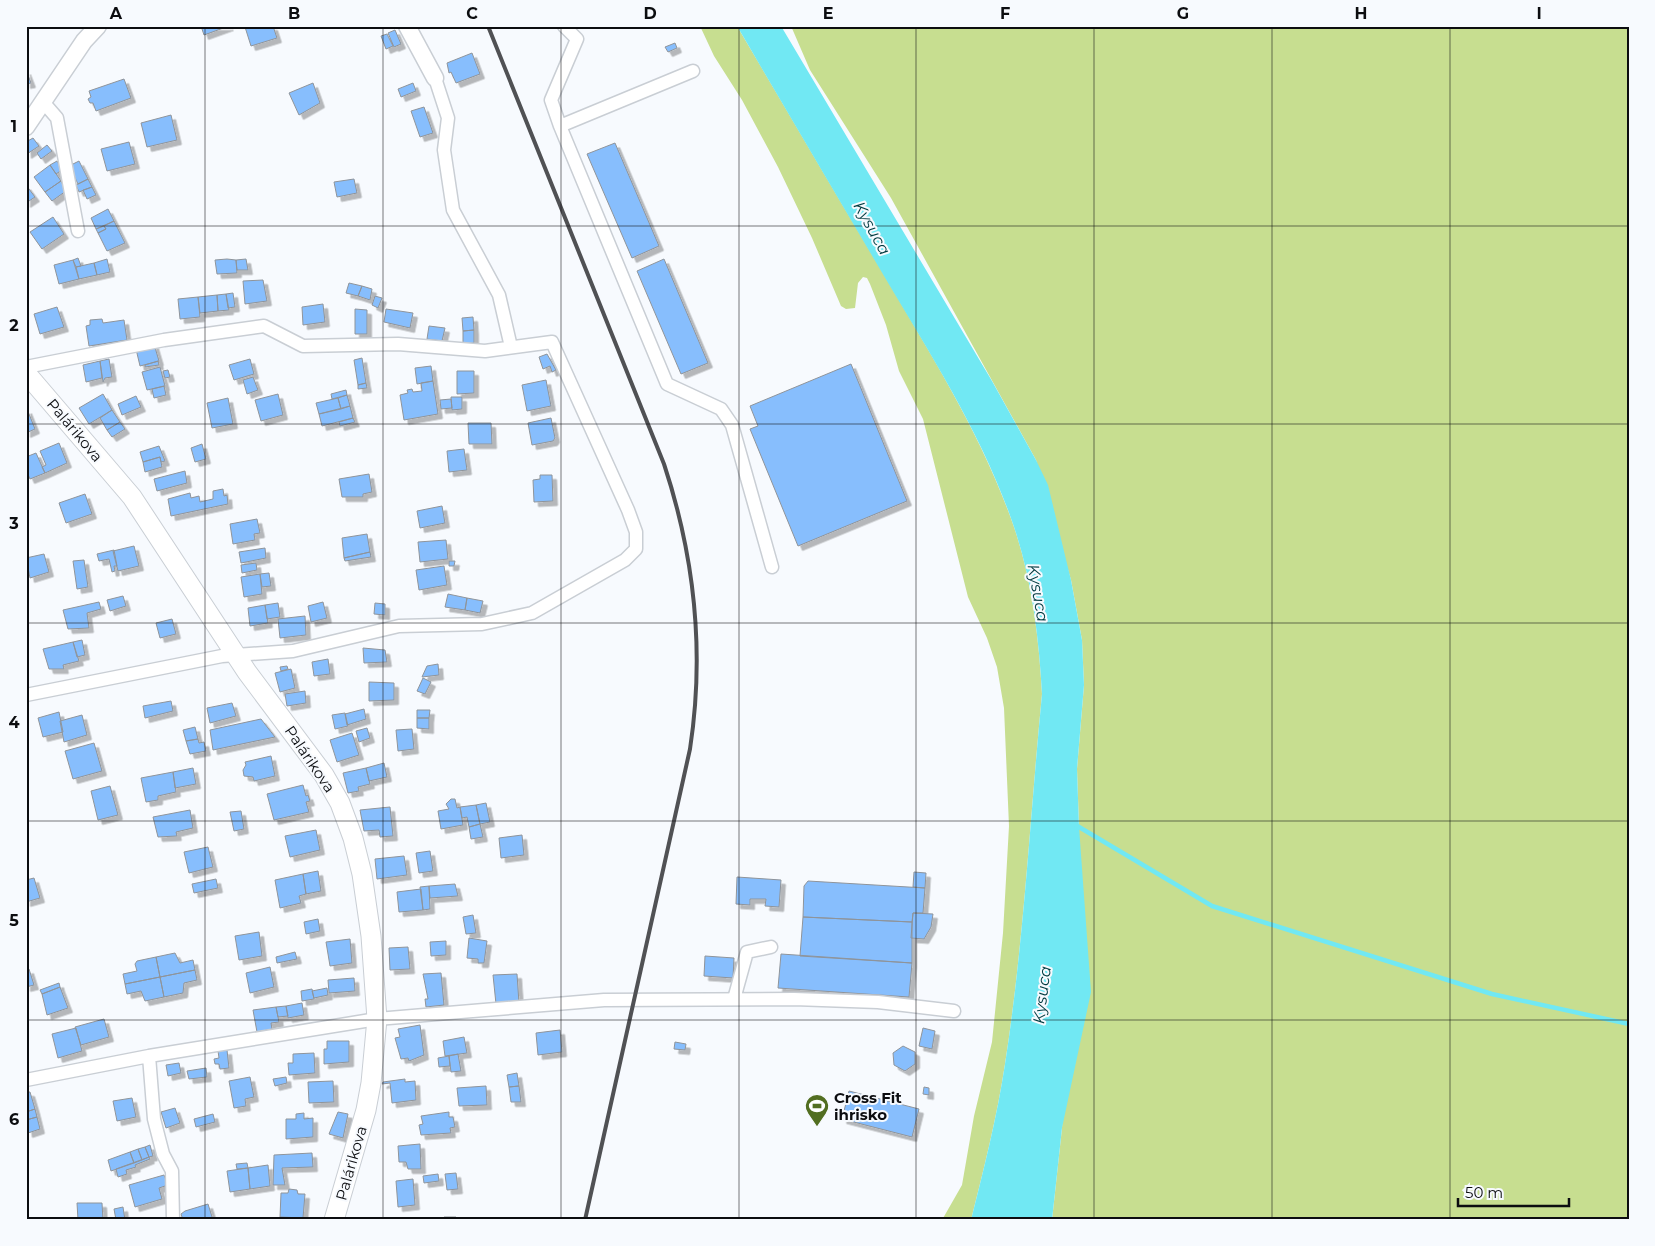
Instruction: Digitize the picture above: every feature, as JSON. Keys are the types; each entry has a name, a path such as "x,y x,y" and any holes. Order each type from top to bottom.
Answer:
{"main road":[{"name":"Palárikova","path":"26,374 132,497 236,655 324,775 340,803 353,838 362,874 371,936 377,1018 371,1083 366,1110 334,1220"}],"street":[{"path":"26,127 44,103 84,41 98,26"},
{"path":"407,26 434,78 448,118 444,150 453,210 499,295 511,347"},
{"path":"564,26 577,39 551,100 560,126 668,384 720,409 732,425 772,567"},
{"path":"560,126 692,71"},
{"path":"44,103 57,118 78,231"},
{"path":"26,367 164,340 264,326 304,346 398,344 485,351 552,342 628,510 636,532 636,549 625,560 532,613 482,624 399,626 293,651 236,655 26,695"},
{"path":"734,999 747,952 771,948"},
{"path":"26,1080 149,1056 377,1018 620,998 878,1002 954,1012"},
{"path":"149,1056 154,1120 163,1154 172,1171 173,1220"}],"green space":[{"path":"700,26 737,26 955,397 972,429 1001,494 1014,527 1026,568 1037,631 1042,694 1012,1018 998,1103 971,1220 942,1220 962,1185 974,1116 992,1042 1003,933 1009,826 1004,708 997,667 987,638 968,597 923,419 899,371 886,325 870,284 867,278 863,277 858,283 855,308 846,309 841,306 812,238 778,167 742,100 714,56"},
{"path":"791,26 1629,26 1629,1220 1052,1220 1062,1128 1079,827 1077,769 1084,685 1082,640 1071,580 1036,460 891,198 810,70"}],"water":[{"name":"Kysuca","path":"737,26 781,26 992,381 1048,485 1071,580 1082,640 1084,685 1077,769 1079,827 1091,992 1062,1128 1052,1220 971,1220 998,1103 1012,1018 1042,694 1034,609 1026,568 1002,494 956,398"}],"building":[{"path":"201,26 229,26 204,35"},
{"path":"273,26 277,38 251,46 245,27"},
{"path":"395,30 401,44 394,47 388,33"},
{"path":"387,34 393,46 386,49 381,36"},
{"path":"675,43 677,48 668,52 665,47"},
{"path":"472,53 480,74 456,83 451,72 449,73 447,63"},
{"path":"26,70 31,83 26,84"},
{"path":"124,79 131,98 96,111 93,103 90,103 88,99 91,97 89,91"},
{"path":"313,83 320,103 299,115 289,93"},
{"path":"413,83 416,91 401,97 398,89"},
{"path":"424,107 433,133 420,137 411,111"},
{"path":"171,115 177,140 147,147 141,123"},
{"path":"33,138 39,146 27,154 26,142"},
{"path":"129,142 135,164 107,171 101,149"},
{"path":"615,143 659,246 632,258 587,154"},
{"path":"47,145 52,151 41,159 37,153"},
{"path":"57,161 62,170 56,174 50,165"},
{"path":"79,161 88,179 78,184 69,166"},
{"path":"50,165 61,181 45,192 34,177"},
{"path":"88,179 92,187 79,192 76,185"},
{"path":"354,179 357,193 337,197 334,182"},
{"path":"61,181 66,191 52,201 45,192"},
{"path":"26,185 35,197 26,203"},
{"path":"92,187 96,195 87,199 83,190"},
{"path":"108,209 114,221 96,229 91,218"},
{"path":"53,217 64,234 42,249 30,232"},
{"path":"114,221 125,243 107,251 98,233 106,229 104,226"},
{"path":"104,226 106,229 98,233 96,229"},
{"path":"78,258 81,266 76,267 73,260"},
{"path":"107,259 110,272 97,275 94,263"},
{"path":"246,259 248,270 237,270 236,260"},
{"path":"664,259 708,363 681,374 637,271"},
{"path":"73,260 79,279 59,284 54,265"},
{"path":"215,260 236,260 237,273 217,274"},
{"path":"94,263 97,275 79,279 76,267"},
{"path":"263,280 267,301 245,304 243,281"},
{"path":"349,283 362,286 358,296 346,293"},
{"path":"362,286 372,289 370,300 358,296"},
{"path":"233,293 235,307 228,308 226,294"},
{"path":"226,294 229,310 218,311 217,295"},
{"path":"217,295 218,311 200,313 198,297"},
{"path":"375,296 382,298 378,308 372,305"},
{"path":"198,297 200,317 180,319 178,299"},
{"path":"323,304 325,322 303,325 302,307"},
{"path":"57,307 64,327 40,334 34,314"},
{"path":"355,309 367,310 367,334 355,334"},
{"path":"386,309 413,313 410,328 384,322"},
{"path":"473,317 474,330 463,331 462,318"},
{"path":"102,319 103,323 124,320 127,340 89,346 86,326 90,325 90,320"},
{"path":"429,326 445,328 442,341 427,339"},
{"path":"474,330 474,343 463,344 463,331"},
{"path":"154,344 159,361 140,366 136,349"},
{"path":"547,354 556,370 552,372 550,366 543,369 539,357"},
{"path":"362,358 366,383 358,385 354,360"},
{"path":"109,359 112,377 105,378 103,382 100,361"},
{"path":"250,359 254,374 234,380 229,365"},
{"path":"100,361 102,378 86,382 83,365"},
{"path":"158,361 159,365 145,367 145,365"},
{"path":"851,364 907,501 798,546 750,429 758,426 750,406"},
{"path":"431,366 433,381 417,384 415,368"},
{"path":"160,367 165,386 147,390 142,372"},
{"path":"168,370 170,377 165,378 163,371"},
{"path":"457,371 474,371 474,393 457,394"},
{"path":"253,377 258,390 247,394 243,380"},
{"path":"546,380 551,406 527,411 522,385"},
{"path":"433,381 438,414 404,420 400,395 408,393 407,390 412,389 413,392 422,391 421,383"},
{"path":"366,383 367,388 358,389 358,385"},
{"path":"164,386 166,395 154,398 152,389"},
{"path":"346,390 347,395 332,399 331,394"},
{"path":"103,394 112,410 89,424 79,408"},
{"path":"278,394 283,415 261,421 255,400"},
{"path":"347,395 350,406 341,409 338,398"},
{"path":"136,396 141,407 122,415 118,404"},
{"path":"451,397 462,397 462,409 452,410"},
{"path":"228,398 233,424 212,428 207,403"},
{"path":"338,398 341,409 319,414 316,403"},
{"path":"451,399 452,408 441,409 440,400"},
{"path":"350,406 353,418 322,426 319,414"},
{"path":"26,410 35,429 26,433"},
{"path":"112,410 120,422 107,430 100,418"},
{"path":"353,418 355,422 340,426 339,422"},
{"path":"551,418 555,438 553,441 532,445 528,423"},
{"path":"120,422 125,429 112,437 107,430"},
{"path":"468,423 491,423 492,444 469,444"},
{"path":"59,443 67,463 45,473 42,467 46,465 40,451"},
{"path":"202,444 206,459 195,462 191,448"},
{"path":"159,446 165,461 161,462 160,457 143,462 140,452"},
{"path":"464,449 467,470 449,472 447,451"},
{"path":"36,453 45,473 30,479 26,470 26,457"},
{"path":"160,457 162,467 145,472 143,462"},
{"path":"185,471 187,483 157,491 154,479"},
{"path":"369,474 372,492 363,494 363,497 342,497 339,479"},
{"path":"540,475 552,475 553,501 534,502 533,480 540,479"},
{"path":"223,489 224,496 227,495 228,504 171,516 168,499 190,493 191,498 199,496 200,502 213,499 213,491"},
{"path":"85,494 92,514 66,523 59,503"},
{"path":"442,506 445,523 420,528 417,511"},
{"path":"257,519 260,533 254,534 255,540 233,544 230,524"},
{"path":"367,534 370,552 344,558 342,538"},
{"path":"446,540 448,559 420,562 418,542"},
{"path":"134,546 139,566 118,571 113,551"},
{"path":"265,548 266,558 241,563 239,552"},
{"path":"114,550 117,566 114,566 115,571 112,572 109,559 99,561 97,554"},
{"path":"370,552 371,557 345,561 344,558"},
{"path":"44,554 49,572 30,578 26,558"},
{"path":"84,560 88,587 77,589 73,561"},
{"path":"449,561 455,561 454,566 449,566"},
{"path":"256,563 257,570 242,573 241,565"},
{"path":"444,566 447,585 419,590 416,570"},
{"path":"269,573 271,586 262,587 260,574"},
{"path":"260,574 262,594 244,597 241,577"},
{"path":"448,594 467,598 465,610 445,607"},
{"path":"123,596 126,606 110,611 107,600"},
{"path":"467,598 483,601 480,613 465,610"},
{"path":"99,602 101,609 87,613 89,628 68,629 63,610"},
{"path":"323,602 327,618 311,622 308,606"},
{"path":"278,603 280,617 267,619 265,605"},
{"path":"375,603 385,604 385,615 374,614"},
{"path":"265,605 268,623 250,626 248,608"},
{"path":"305,616 306,635 280,638 278,619"},
{"path":"172,619 176,634 160,638 156,623"},
{"path":"82,640 85,655 77,657 73,642"},
{"path":"73,642 79,661 63,665 64,669 49,669 43,649"},
{"path":"363,648 385,650 387,662 364,663"},
{"path":"328,659 330,674 314,676 312,662"},
{"path":"438,664 439,675 422,677 427,666"},
{"path":"287,666 288,669 281,671 280,667"},
{"path":"291,669 295,688 280,692 275,673"},
{"path":"423,678 431,682 425,694 417,691"},
{"path":"369,682 394,683 394,700 369,701"},
{"path":"305,691 306,703 287,706 285,694"},
{"path":"171,701 173,711 145,718 143,706"},
{"path":"232,703 236,716 210,723 207,708"},
{"path":"364,709 366,719 347,725 345,714"},
{"path":"417,710 430,710 429,718 417,718"},
{"path":"59,712 63,732 43,737 38,718"},
{"path":"345,713 348,726 335,729 332,715"},
{"path":"82,715 87,735 64,742 60,721"},
{"path":"417,718 429,718 429,729 417,728"},
{"path":"261,719 275,737 213,750 210,730"},
{"path":"195,727 198,739 186,741 183,730"},
{"path":"367,728 370,738 359,742 356,731"},
{"path":"412,729 414,749 398,751 396,730"},
{"path":"352,733 359,755 337,762 330,740"},
{"path":"198,739 199,743 204,742 206,751 190,754 186,741"},
{"path":"94,743 102,771 73,779 65,751"},
{"path":"271,756 275,776 254,781 253,777 244,776 245,762"},
{"path":"384,763 387,777 369,781 366,768"},
{"path":"193,768 196,784 175,788 173,772"},
{"path":"366,768 370,784 358,787 359,791 348,793 343,773"},
{"path":"173,772 176,792 158,796 158,800 146,802 141,778"},
{"path":"303,785 306,796 308,795 310,801 306,802 309,812 274,820 267,794"},
{"path":"110,786 118,815 98,820 91,791"},
{"path":"451,799 455,799 457,808 460,807 463,825 441,829 438,811 449,809 446,804"},
{"path":"486,803 490,822 480,824 476,805"},
{"path":"476,805 480,824 469,827 467,817 462,818 460,807"},
{"path":"390,807 393,836 380,837 379,830 364,831 360,810"},
{"path":"190,810 193,828 176,832 177,836 158,837 153,817"},
{"path":"241,811 244,829 234,831 230,812"},
{"path":"480,824 483,837 471,839 469,827"},
{"path":"316,830 320,850 290,857 285,836"},
{"path":"522,835 524,855 501,858 499,838"},
{"path":"208,847 213,867 189,873 184,852"},
{"path":"430,851 433,871 419,873 416,853"},
{"path":"404,856 407,875 377,879 375,859"},
{"path":"318,871 321,891 306,894 303,874"},
{"path":"914,872 926,873 925,888 913,887"},
{"path":"303,874 306,894 299,896 301,903 280,908 275,880"},
{"path":"737,877 781,880 779,907 765,906 766,899 750,899 750,905 736,904"},
{"path":"34,878 40,898 26,902 26,880"},
{"path":"216,879 218,888 194,893 192,884"},
{"path":"808,881 925,888 923,913 913,913 912,922 803,917 804,886"},
{"path":"455,884 458,896 430,898 429,886"},
{"path":"429,886 430,909 423,910 420,887"},
{"path":"421,889 423,910 399,912 397,892"},
{"path":"913,913 933,914 931,927 924,939 911,938"},
{"path":"473,915 476,933 466,934 463,917"},
{"path":"803,917 912,922 912,963 800,956"},
{"path":"318,919 320,931 306,934 304,922"},
{"path":"259,932 262,956 239,960 235,936"},
{"path":"469,938 487,941 484,963 478,963 478,959 467,958"},
{"path":"350,939 352,963 330,966 326,942"},
{"path":"446,941 446,955 431,956 430,942"},
{"path":"408,947 410,969 390,970 389,948"},
{"path":"295,952 297,959 277,963 276,957"},
{"path":"175,953 180,963 193,960 195,970 160,977 156,957"},
{"path":"781,954 912,963 909,997 778,988"},
{"path":"705,956 734,958 733,978 704,976"},
{"path":"156,957 160,977 125,984 123,974 137,971 135,964 137,961"},
{"path":"270,967 274,987 250,993 246,973"},
{"path":"29,969 34,985 26,987 26,970"},
{"path":"195,970 197,980 184,983 183,993 164,997 160,977"},
{"path":"441,973 444,1005 426,1007 425,999 428,999 423,974"},
{"path":"517,974 519,1003 496,1004 493,975"},
{"path":"160,977 164,997 145,1001 141,991 127,994 125,984"},
{"path":"354,978 355,991 329,993 328,980"},
{"path":"59,983 60,987 42,994 40,990"},
{"path":"60,987 68,1008 47,1015 42,994"},
{"path":"327,988 328,995 314,998 312,991"},
{"path":"312,989 314,999 302,1001 301,991"},
{"path":"302,1003 304,1015 288,1018 286,1006"},
{"path":"286,1006 288,1016 278,1017 276,1007"},
{"path":"276,1007 279,1022 271,1023 272,1029 257,1032 253,1010"},
{"path":"104,1019 109,1037 81,1045 75,1027"},
{"path":"420,1025 424,1055 409,1061 408,1058 401,1059 395,1038 400,1037 398,1029"},
{"path":"76,1028 82,1051 58,1058 52,1034"},
{"path":"923,1028 935,1031 932,1049 919,1046"},
{"path":"560,1030 562,1052 538,1055 536,1033"},
{"path":"464,1037 467,1053 445,1056 443,1041"},
{"path":"327,1041 349,1041 349,1062 324,1064 324,1049 327,1049"},
{"path":"675,1042 686,1044 685,1050 674,1049"},
{"path":"903,1046 915,1052 915,1064 905,1071 894,1065 893,1053"},
{"path":"227,1050 229,1068 220,1069 219,1064 215,1064 214,1059 219,1058 218,1051"},
{"path":"314,1053 315,1073 289,1075 288,1063 293,1063 293,1054"},
{"path":"458,1054 461,1071 451,1072 449,1056"},
{"path":"449,1056 450,1066 439,1067 438,1058"},
{"path":"179,1063 181,1073 168,1076 166,1065"},
{"path":"206,1068 207,1077 189,1079 187,1071"},
{"path":"517,1073 519,1086 509,1087 507,1075"},
{"path":"250,1077 254,1097 245,1099 246,1106 234,1108 229,1081"},
{"path":"286,1077 287,1083 275,1086 273,1079"},
{"path":"405,1079 405,1082 415,1081 416,1100 392,1103 390,1083 382,1084 383,1082"},
{"path":"333,1081 334,1102 309,1103 308,1082"},
{"path":"486,1086 487,1105 459,1106 457,1088"},
{"path":"519,1086 521,1102 511,1102 509,1087"},
{"path":"924,1087 929,1088 929,1095 923,1094"},
{"path":"849,1091 919,1109 912,1137 842,1119"},
{"path":"26,1092 30,1092 35,1109 26,1112"},
{"path":"132,1098 136,1117 117,1121 113,1101"},
{"path":"175,1108 180,1123 166,1128 161,1112"},
{"path":"35,1109 37,1117 26,1120 26,1112"},
{"path":"338,1112 348,1114 343,1138 329,1134"},
{"path":"449,1112 449,1117 453,1117 455,1127 450,1128 451,1133 421,1135 419,1125 423,1124 421,1116"},
{"path":"304,1113 304,1119 313,1118 313,1137 286,1139 286,1119 296,1119 296,1114"},
{"path":"213,1114 215,1122 196,1127 194,1119"},
{"path":"37,1117 40,1129 28,1133 26,1120"},
{"path":"420,1144 421,1169 408,1169 406,1162 399,1162 398,1146"},
{"path":"150,1145 153,1156 149,1157 145,1147"},
{"path":"145,1147 149,1157 142,1160 138,1149"},
{"path":"138,1149 142,1160 134,1163 130,1152"},
{"path":"130,1152 134,1163 111,1171 108,1160"},
{"path":"312,1153 313,1167 282,1168 285,1185 273,1185 274,1155"},
{"path":"149,1157 150,1159 135,1165 136,1167 126,1170 127,1174 118,1177 116,1169"},
{"path":"247,1163 248,1168 237,1169 236,1164"},
{"path":"268,1165 270,1186 250,1189 248,1168"},
{"path":"248,1168 250,1189 230,1192 227,1171"},
{"path":"456,1173 458,1189 447,1190 445,1174"},
{"path":"438,1174 439,1181 424,1183 423,1176"},
{"path":"164,1175 168,1185 159,1188 162,1199 135,1207 129,1185"},
{"path":"413,1179 415,1205 398,1207 396,1181"},
{"path":"289,1189 297,1190 298,1194 305,1194 303,1218 280,1217 281,1193 288,1193"},
{"path":"77,1203 102,1203 103,1220 78,1220"},
{"path":"208,1204 213,1220 183,1220 181,1214 185,1211"},
{"path":"123,1207 125,1220 116,1220 114,1209"},
{"path":"444,1217 456,1217 456,1220 444,1220"}],"waterway":[{"path":"1074,824 1212,906 1492,994 1629,1024"}],"railway":[{"path":"488,26 664,464 675,499 690,570 697,641 697,676 690,749 585,1220"}],"place":[{"name":"Cross Fit ihrisko","path":"817,1127"}]}
